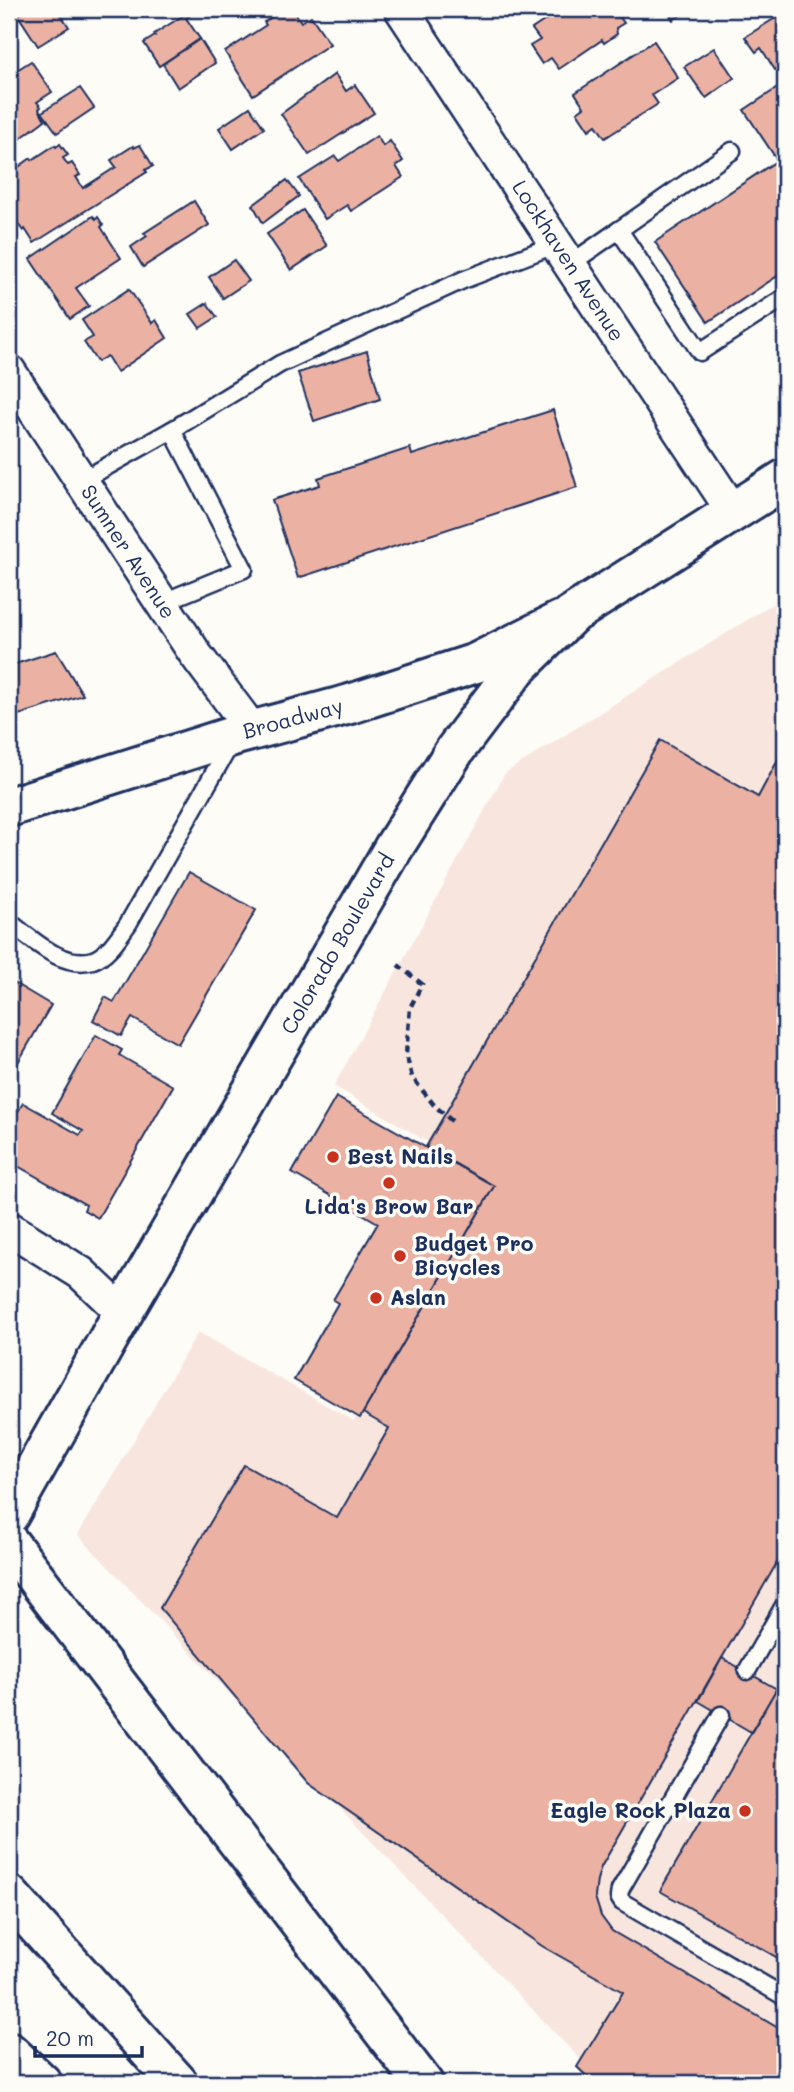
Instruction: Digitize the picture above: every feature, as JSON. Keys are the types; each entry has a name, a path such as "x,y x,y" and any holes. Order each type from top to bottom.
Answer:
{"main road":[{"name":"Colorado Boulevard","path":"9,1515 394,847 456,750 517,668 571,615 785,479"},
{"name":"Broadway","path":"9,807 476,663 571,615"},
{"path":"9,1543 423,2083"},
{"path":"9,1895 178,2083"},
{"path":"9,2052 41,2083"}],"street":[{"name":"Lockhaven Avenue","path":"401,9 734,513"},
{"name":"Sumner Avenue","path":"9,371 244,733"},
{"path":"9,1228 80,1273 123,1313"}],"lane":[{"path":"81,481 172,430 280,364 463,280 563,254 620,230 732,151"},
{"path":"620,230 700,352 780,300 785,318"},
{"path":"162,603 244,569 172,430"},
{"path":"9,922 46,950 71,961 94,960 104,952 128,924 244,733"},
{"path":"747,1671 785,1604"},
{"path":"721,1715 618,1897 622,1902 785,1997"}],"path":[{"path":"398,965 422,984 410,1008 405,1054 412,1077 434,1105 453,1122"}],"shaded area":[{"path":"785,596 785,2083 603,2083 78,1535 198,1332 354,1421 495,1182 334,1086 505,773"}],"building":[{"path":"28,9 57,9 69,27 38,46 18,15"},
{"path":"180,9 200,9 186,18 200,39 159,66 144,43 184,15"},
{"path":"285,9 293,9 301,22 311,16 330,44 253,95 225,52"},
{"path":"562,9 614,9 624,23 616,28 617,34 604,43 602,40 559,69 551,58 542,64 530,46 540,40 532,29"},
{"path":"666,9 691,9 673,20"},
{"path":"772,9 785,9 785,20 781,23 785,29 785,64 775,70 761,48 756,52 745,37 777,17"},
{"path":"200,39 215,63 178,88 163,64"},
{"path":"654,41 678,78 652,95 658,104 605,138 596,125 589,130 577,112 584,107 575,93"},
{"path":"714,48 734,78 706,98 684,67"},
{"path":"31,61 52,92 37,102 45,120 9,147 9,75"},
{"path":"335,74 346,91 355,85 374,113 309,155 281,114"},
{"path":"785,83 785,172 744,110"},
{"path":"80,88 94,108 57,133 42,112"},
{"path":"250,107 264,128 233,149 219,128"},
{"path":"377,136 383,146 390,141 403,161 396,166 403,177 351,211 347,205 325,219 299,179 335,156 339,161"},
{"path":"60,144 68,155 63,158 68,165 72,163 80,175 76,177 83,188 116,167 111,160 133,146 134,148 140,145 153,166 34,243 14,218 9,221 9,174 31,158 32,160"},
{"path":"775,162 785,178 785,271 708,322 655,242"},
{"path":"287,180 299,196 263,223 253,205"},
{"path":"194,201 209,225 143,267 131,247 147,236 144,233"},
{"path":"303,210 327,246 291,270 267,234"},
{"path":"93,216 96,219 98,217 103,225 101,227 121,258 76,288 89,306 70,319 30,259"},
{"path":"234,260 249,281 223,298 209,277"},
{"path":"129,289 152,323 156,320 167,338 117,372 107,356 97,362 84,342 93,337 82,320"},
{"path":"207,303 217,317 200,328 190,314"},
{"path":"367,351 380,399 314,421 298,373"},
{"path":"553,410 577,487 298,578 272,500 320,485 318,478 410,448 412,455"},
{"path":"56,651 83,695 9,718 9,666"},
{"path":"660,740 758,797 779,758 785,762 785,1549 601,1867 595,1897 601,1916 612,1931 785,2032 785,2083 594,2083 577,2067 623,1992 542,1946 308,1783 160,1608 244,1465 337,1518 389,1428 363,1413 494,1186 426,1147"},
{"path":"189,872 256,910 178,1044 132,1018 121,1036 93,1020 105,997 114,1002"},
{"path":"9,980 51,1005 9,1078"},
{"path":"96,1035 122,1050 119,1055 173,1086 98,1218 84,1210 86,1205 9,1161 9,1127 23,1103 80,1135 83,1131 52,1113"},
{"path":"336,1097 494,1186 360,1418 294,1380 338,1303 333,1300 378,1223 292,1173"},
{"path":"722,1658 777,1689 751,1732 698,1701"},
{"name":"Eagle Rock Plaza","path":"785,1674 785,1962 660,1891"}],"place":[{"name":"Best Nails","path":"333,1157"},
{"name":"Lida's Brow Bar","path":"389,1183"},
{"name":"Budget Pro Bicycles","path":"400,1256"},
{"name":"Aslan","path":"376,1298"},
{"name":"Eagle Rock Plaza","path":"745,1811"}]}
